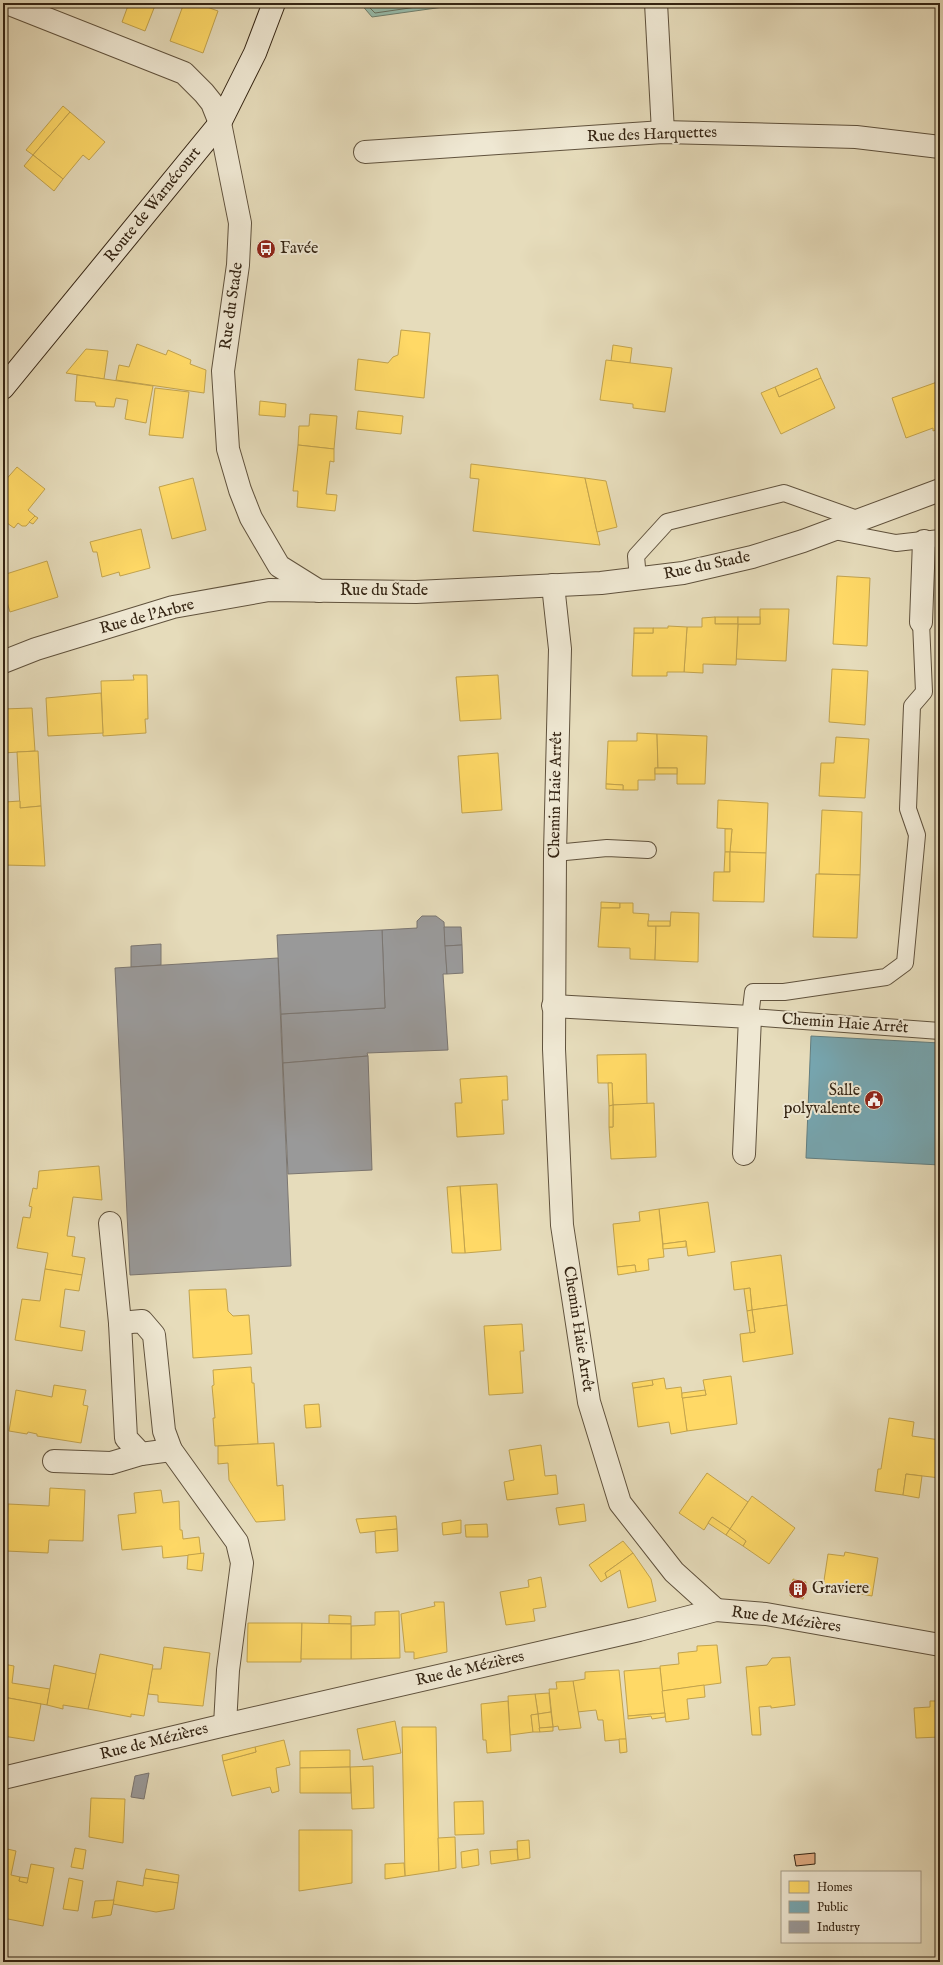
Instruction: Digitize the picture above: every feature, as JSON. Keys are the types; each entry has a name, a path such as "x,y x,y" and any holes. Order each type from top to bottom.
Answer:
{"street":[{"name":"Rue du Stade","path":"7,3 184,73 212,103 220,123 240,223 238,264 223,370 228,449 240,490 251,518 279,566 319,590 416,592 600,583 683,573 744,558 834,531 940,490"},
{"name":"Route de Warnécourt","path":"3,388 220,123 255,53 274,3"},
{"path":"656,3 663,132"},
{"name":"Rue des Harquettes","path":"365,152 663,132 856,137 940,146"},
{"path":"921,622 932,539"},
{"name":"Chemin Haie Arrêt","path":"553,585 560,649 553,1006 562,1225 589,1402 620,1503 674,1572 716,1610"},
{"name":"Rue de l'Arbre","path":"3,662 36,649 173,608 268,590 319,590"},
{"name":"Chemin Haie Arrêt","path":"553,1006 750,1017"},
{"path":"744,1154 750,1017"},
{"path":"110,1223 120,1323 126,1438 141,1454"},
{"path":"120,1323 142,1321 154,1335 164,1431 171,1450 237,1542 242,1562 228,1670 224,1725"},
{"path":"54,1461 111,1463 141,1454 171,1450"},
{"name":"Rue de Mézières","path":"3,1778 224,1725 639,1630 716,1610 766,1614 940,1645"}],"lane":[{"path":"638,579 636,556 667,522 784,493 860,520"},
{"path":"834,531 896,543 932,539"},
{"path":"750,1017 753,992 784,992 886,977 905,963 918,835 908,809 912,706 924,692 921,622"},
{"path":"555,853 607,848 648,850"},
{"name":"Chemin Haie Arrêt","path":"750,1017 940,1032"}],"water":[{"path":"360,3 472,3 372,17"}],"building: Homes":[{"path":"129,3 156,3 145,31 122,22"},
{"path":"184,3 196,3 218,11 203,53 170,41"},
{"path":"63,106 70,112 33,155 26,150"},
{"path":"70,112 105,142 89,160 83,155 63,179 33,155"},
{"path":"33,155 63,179 54,191 24,166"},
{"path":"3,278 8,283 3,289"},
{"path":"401,330 430,333 424,398 355,390 358,359 388,363 393,357 398,355"},
{"path":"137,344 166,355 168,350 191,360 190,364 206,370 204,393 116,380 119,365 129,367"},
{"path":"613,345 632,348 630,363 611,361"},
{"path":"86,349 108,351 104,379 66,373"},
{"path":"606,360 672,368 665,412 633,408 633,404 600,400"},
{"path":"817,368 821,378 779,397 775,387"},
{"path":"77,375 153,386 146,423 125,419 128,400 116,398 114,407 96,406 95,402 75,401"},
{"path":"821,378 835,408 781,434 761,393 775,387 779,397"},
{"path":"940,381 940,428 933,431 933,428 906,438 892,398"},
{"path":"155,388 189,392 183,438 149,435"},
{"path":"260,401 286,404 285,417 259,415"},
{"path":"358,411 403,416 401,434 356,429"},
{"path":"310,414 337,416 334,449 298,445 299,426 309,426"},
{"path":"298,445 334,449 334,462 330,461 326,494 337,495 335,511 297,507 298,491 293,491"},
{"path":"471,464 585,478 600,545 473,531 479,479 470,478"},
{"path":"17,467 45,489 28,510 35,516 26,526 22,526 18,523 14,528 3,520 3,483"},
{"path":"193,478 206,530 172,539 159,487"},
{"path":"585,478 606,481 617,527 597,532"},
{"path":"35,516 38,518 33,524 29,522"},
{"path":"141,529 150,568 120,576 119,572 102,577 97,552 93,552 90,542"},
{"path":"47,561 58,597 10,612 3,589 3,575"},
{"path":"837,576 870,578 867,646 833,644"},
{"path":"760,609 789,609 786,661 736,659 738,624 760,624"},
{"path":"715,617 738,617 738,624 715,624"},
{"path":"715,617 715,624 738,624 736,665 703,664 703,673 684,672 687,627 702,627 702,618"},
{"path":"738,617 760,617 760,624 738,624"},
{"path":"668,626 687,627 684,672 667,672 667,676 632,676 634,633 653,633 653,628 668,628"},
{"path":"634,628 653,628 653,633 634,633"},
{"path":"832,669 868,671 865,725 829,722"},
{"path":"133,675 147,675 148,719 145,719 146,733 103,736 101,681 134,680"},
{"path":"498,675 501,719 460,721 456,677"},
{"path":"101,693 103,733 48,736 46,698"},
{"path":"32,708 35,751 3,753 3,709"},
{"path":"637,733 657,734 658,768 655,768 655,780 638,780 638,790 623,790 623,785 606,784 608,741 637,741"},
{"path":"657,734 707,736 705,784 677,784 677,768 658,768"},
{"path":"836,737 869,739 865,798 819,796 821,763 834,763"},
{"path":"38,751 41,806 20,808 17,752"},
{"path":"498,753 502,810 462,813 458,756"},
{"path":"655,768 677,768 677,774 655,774"},
{"path":"606,784 623,785 623,790 606,789"},
{"path":"3,788 5,802 20,801 20,808 41,806 45,866 3,865"},
{"path":"718,800 768,803 766,853 730,852 732,829 717,828"},
{"path":"822,810 862,812 860,875 819,874"},
{"path":"725,829 732,829 730,852 725,852"},
{"path":"725,852 730,852 730,872 724,872"},
{"path":"730,852 766,853 764,902 713,901 714,872 730,872"},
{"path":"816,874 860,875 857,938 813,937"},
{"path":"601,902 620,903 620,908 601,908"},
{"path":"620,903 633,903 633,913 649,914 648,926 656,926 655,960 630,959 630,948 598,947 601,908 620,908"},
{"path":"671,912 699,913 698,962 655,960 656,926 670,926"},
{"path":"648,921 670,921 670,926 648,926"},
{"path":"646,1054 647,1104 613,1105 612,1083 598,1083 597,1055"},
{"path":"507,1076 508,1100 502,1100 504,1134 457,1137 455,1103 462,1103 460,1079"},
{"path":"608,1083 612,1083 613,1105 609,1106"},
{"path":"654,1103 656,1157 611,1159 609,1127 613,1127 613,1105"},
{"path":"613,1105 613,1127 609,1127 609,1106"},
{"path":"99,1166 102,1200 73,1197 67,1236 75,1237 72,1256 85,1258 82,1275 45,1269 48,1253 17,1248 23,1217 30,1218 32,1207 29,1206 33,1188 37,1189 39,1171"},
{"path":"497,1184 501,1250 465,1253 460,1186"},
{"path":"460,1186 465,1253 452,1253 447,1187"},
{"path":"708,1202 715,1252 688,1256 686,1241 663,1244 659,1209"},
{"path":"659,1209 664,1257 648,1259 649,1270 636,1272 635,1265 617,1267 613,1224 640,1221 639,1212"},
{"path":"686,1241 686,1247 663,1249 663,1244"},
{"path":"781,1255 787,1305 752,1310 750,1288 734,1290 731,1262"},
{"path":"635,1265 636,1272 618,1275 617,1267"},
{"path":"45,1269 82,1275 79,1291 65,1289 60,1327 85,1331 82,1351 15,1340 22,1299 40,1301"},
{"path":"750,1288 752,1310 747,1311 744,1289"},
{"path":"226,1289 228,1311 233,1316 249,1315 252,1354 193,1358 189,1290"},
{"path":"787,1305 793,1354 743,1362 740,1334 755,1332 752,1310"},
{"path":"752,1310 755,1332 750,1333 747,1311"},
{"path":"522,1324 524,1351 520,1351 523,1393 489,1395 484,1326"},
{"path":"251,1367 252,1383 254,1383 258,1444 215,1446 213,1418 215,1418 212,1386 214,1385 213,1370"},
{"path":"731,1376 737,1424 687,1431 682,1398 706,1395 703,1380"},
{"path":"664,1378 666,1389 681,1387 687,1431 671,1434 669,1422 638,1427 633,1388 653,1385 652,1380"},
{"path":"652,1380 653,1385 633,1388 632,1383"},
{"path":"54,1385 86,1390 83,1405 88,1406 81,1443 37,1436 37,1434 28,1432 27,1434 9,1431 16,1390 52,1397"},
{"path":"705,1390 706,1395 682,1398 682,1393"},
{"path":"319,1404 321,1427 306,1428 304,1405"},
{"path":"889,1418 914,1422 912,1436 940,1440 940,1478 906,1474 903,1495 875,1491 878,1469 881,1469"},
{"path":"274,1443 277,1486 283,1485 285,1520 256,1522 229,1480 228,1463 218,1464 218,1446"},
{"path":"541,1445 545,1476 556,1475 558,1494 507,1500 504,1482 514,1480 509,1450"},
{"path":"707,1473 748,1502 730,1529 712,1517 704,1530 679,1513"},
{"path":"906,1474 922,1476 919,1498 903,1495"},
{"path":"50,1488 85,1490 83,1541 49,1540 48,1553 6,1551 8,1504 49,1506"},
{"path":"161,1490 163,1503 179,1501 180,1530 182,1530 183,1539 199,1537 201,1554 163,1558 162,1546 122,1550 118,1515 136,1513 134,1493"},
{"path":"752,1496 795,1528 769,1564 743,1546 746,1541 730,1529"},
{"path":"584,1504 586,1521 559,1525 556,1508"},
{"path":"396,1516 397,1529 360,1533 356,1519"},
{"path":"712,1517 730,1529 726,1535 708,1523"},
{"path":"461,1520 461,1533 443,1535 442,1523"},
{"path":"487,1524 488,1537 466,1537 465,1525"},
{"path":"397,1529 398,1551 376,1553 375,1531"},
{"path":"730,1529 746,1541 743,1546 726,1535"},
{"path":"623,1541 633,1553 605,1573 607,1578 601,1582 589,1565"},
{"path":"845,1552 878,1558 872,1596 823,1587 828,1554 844,1556"},
{"path":"204,1553 202,1571 187,1569 188,1555"},
{"path":"633,1553 651,1579 656,1601 628,1608 620,1570 607,1578 605,1573"},
{"path":"541,1577 546,1607 533,1609 535,1621 506,1625 500,1592 529,1587 528,1580"},
{"name":"Graviere","path":"793,1579 806,1582 803,1599 790,1596"},
{"path":"434,1602 444,1602 447,1652 414,1659 414,1652 405,1652 401,1614 435,1606"},
{"path":"399,1611 400,1658 351,1659 351,1626 375,1625 375,1612"},
{"path":"329,1615 351,1616 351,1624 329,1624"},
{"path":"248,1623 302,1623 301,1662 247,1662"},
{"path":"302,1623 351,1624 351,1659 301,1659"},
{"path":"717,1645 721,1683 662,1691 660,1666 679,1664 678,1653 697,1651 697,1646"},
{"path":"164,1647 210,1653 203,1706 158,1702 158,1695 148,1694 152,1669 161,1669"},
{"path":"100,1654 153,1665 144,1716 131,1714 131,1717 88,1709"},
{"path":"790,1657 795,1705 771,1708 771,1706 759,1707 761,1735 752,1735 746,1667 767,1665 772,1658"},
{"path":"3,1664 14,1666 12,1683 50,1689 47,1705 3,1697"},
{"path":"54,1665 96,1674 88,1709 63,1705 63,1709 47,1705"},
{"path":"660,1668 665,1713 628,1716 624,1671"},
{"path":"619,1670 626,1739 605,1741 603,1720 598,1720 596,1710 577,1712 573,1681 585,1679 585,1672"},
{"path":"573,1681 581,1728 559,1730 558,1726 553,1727 549,1689 557,1689 556,1682"},
{"path":"704,1685 705,1697 687,1699 689,1719 666,1722 662,1691"},
{"path":"549,1693 551,1712 538,1714 535,1694"},
{"path":"535,1694 538,1714 531,1715 533,1732 510,1735 508,1696"},
{"path":"3,1697 41,1704 34,1741 3,1736"},
{"path":"508,1701 511,1751 487,1753 486,1740 483,1740 481,1704"},
{"path":"930,1701 940,1701 940,1737 916,1738 914,1708 930,1707"},
{"path":"551,1712 553,1727 539,1728 538,1714"},
{"path":"665,1713 665,1717 652,1719 651,1716 628,1719 628,1716"},
{"path":"538,1714 540,1732 533,1732 531,1715"},
{"path":"395,1721 401,1753 363,1760 357,1729"},
{"path":"402,1727 436,1727 439,1871 405,1876"},
{"path":"553,1727 553,1731 540,1732 539,1728"},
{"path":"619,1739 626,1739 627,1752 620,1753"},
{"path":"284,1740 290,1765 276,1768 279,1791 272,1793 270,1787 232,1796 223,1761 256,1752 255,1747"},
{"path":"255,1747 256,1752 223,1761 222,1755"},
{"path":"350,1750 350,1767 300,1768 300,1751"},
{"path":"373,1766 374,1808 352,1809 350,1767"},
{"path":"350,1767 351,1793 300,1793 300,1768"},
{"path":"91,1798 125,1799 123,1843 89,1837"},
{"path":"483,1801 484,1834 455,1835 454,1802"},
{"path":"299,1830 352,1830 352,1883 299,1891"},
{"path":"455,1837 456,1868 439,1871 438,1838"},
{"path":"529,1840 530,1858 518,1860 517,1841"},
{"path":"3,1848 16,1851 11,1875 20,1877 19,1881 27,1883 31,1864 54,1868 43,1926 3,1918"},
{"path":"75,1848 86,1850 83,1869 71,1867"},
{"path":"478,1849 479,1865 462,1868 461,1852"},
{"path":"517,1849 518,1860 491,1864 490,1851"},
{"path":"404,1863 405,1876 385,1879 385,1864"},
{"path":"146,1869 179,1875 178,1883 144,1878"},
{"path":"20,1877 28,1878 27,1883 19,1881"},
{"path":"69,1878 83,1881 78,1911 63,1909"},
{"path":"144,1878 178,1883 174,1909 156,1912 113,1904 117,1881 143,1886"},
{"path":"114,1900 111,1915 92,1918 95,1901"}],"building: Public":[{"name":"Salle polyvalente","path":"811,1036 940,1043 940,1165 806,1158"}],"building: Industry":[{"path":"422,916 436,916 444,922 447,974 443,974 448,1050 367,1053 368,1056 283,1063 281,1014 385,1008 382,930 417,928 417,921"},
{"path":"444,927 461,927 462,945 445,946"},
{"path":"382,930 385,1008 281,1014 277,935"},
{"path":"161,944 161,965 131,967 131,946"},
{"path":"462,945 463,973 447,974 445,946"},
{"path":"278,958 291,1266 130,1275 115,968"},
{"path":"368,1056 372,1170 288,1174 283,1063"},
{"path":"149,1773 144,1799 131,1797 135,1776"}],"building: Other":[{"path":"815,1853 815,1864 796,1866 794,1855"}],"place":[{"name":"Favée","path":"266,249"},
{"name":"Salle polyvalente","path":"874,1100"},
{"name":"Graviere","path":"798,1589"}]}
